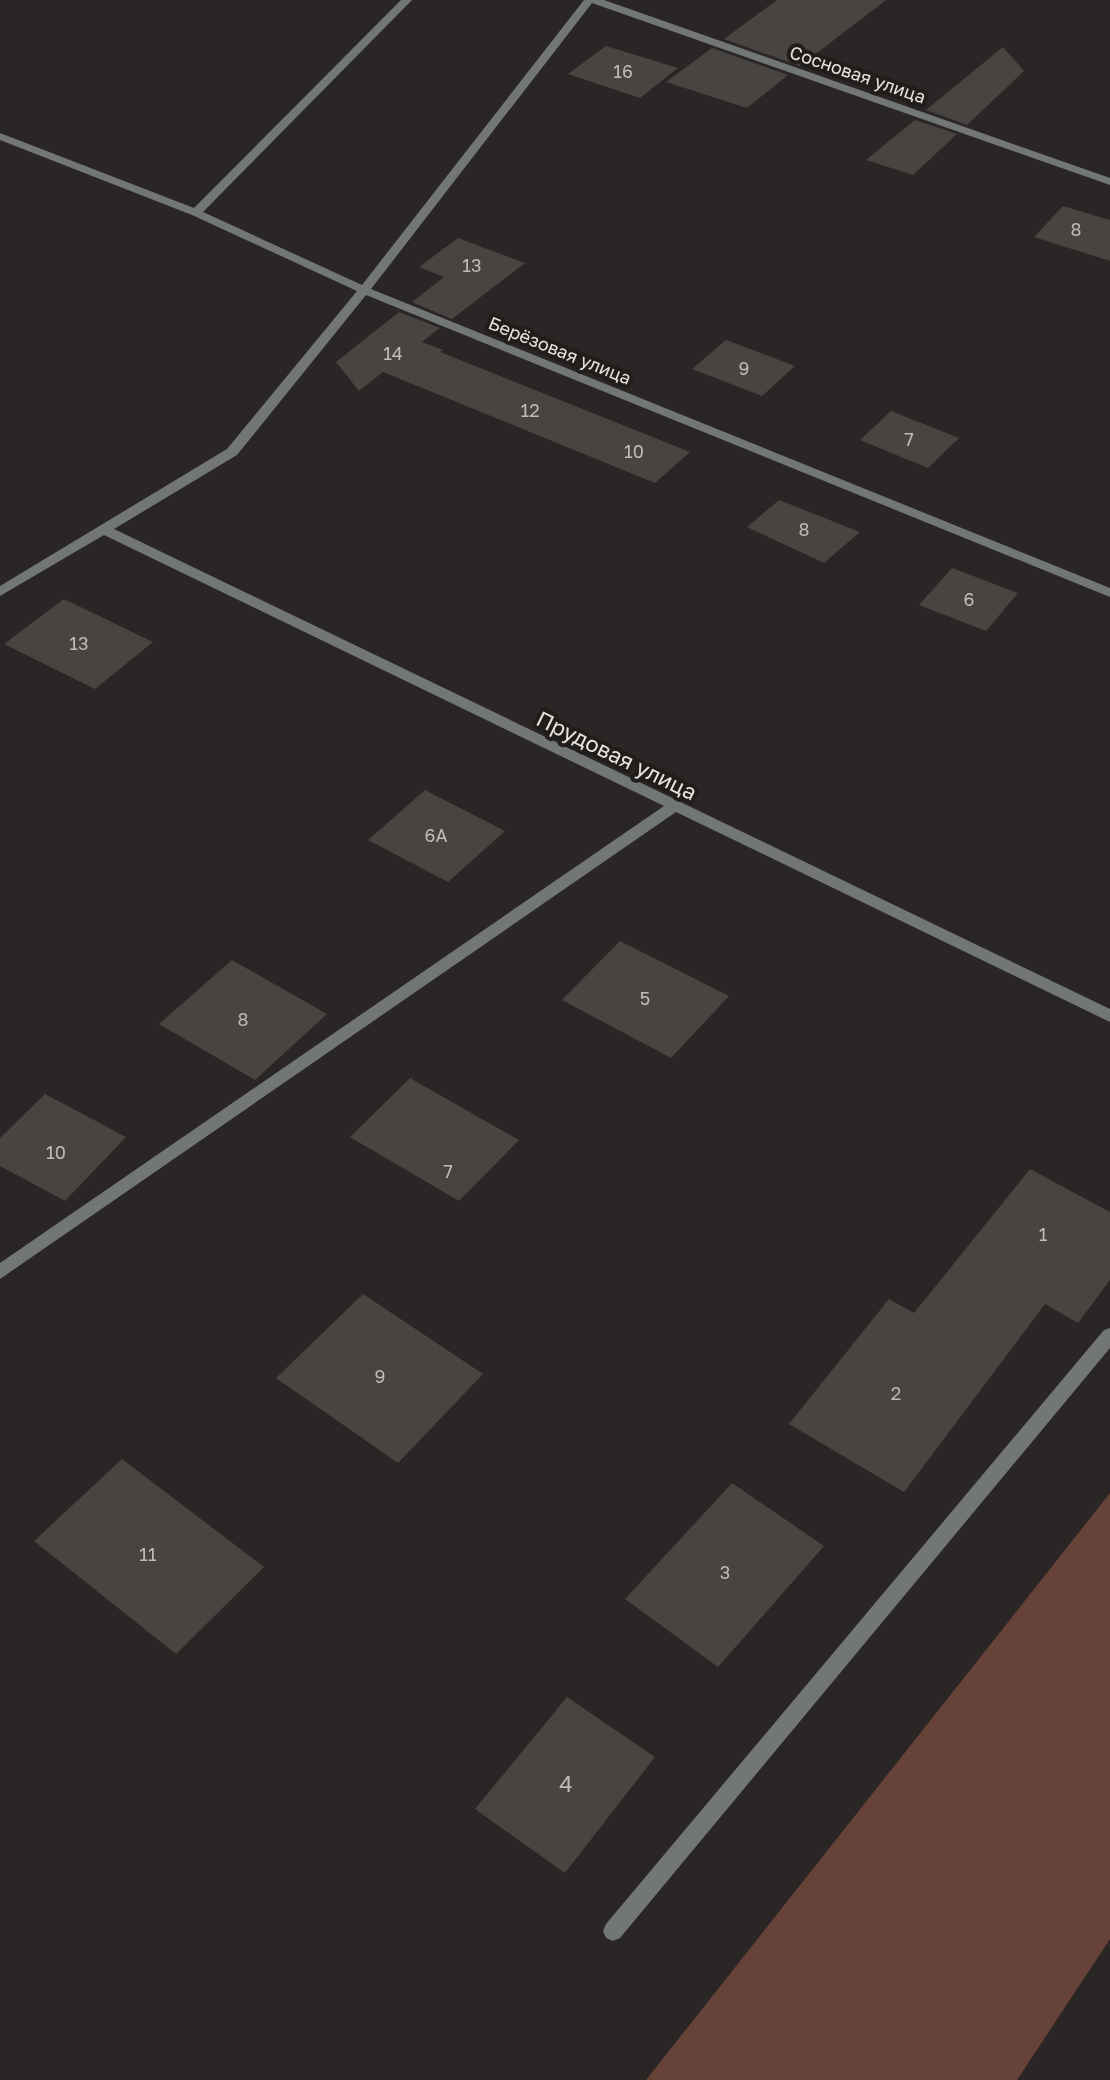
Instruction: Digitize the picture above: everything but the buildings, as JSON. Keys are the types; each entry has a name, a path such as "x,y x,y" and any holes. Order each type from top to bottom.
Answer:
{"street":[{"path":"196,213 407,0"},
{"path":"0,592 232,452 364,290 591,0"},
{"name":"Сосновая улица","path":"591,0 1110,182"},
{"name":"Берёзовая улица","path":"0,136 196,213 364,290 1110,593"},
{"name":"Прудовая улица","path":"105,530 1110,1016"},
{"path":"0,1272 673,807"},
{"path":"613,1931 1110,1335"}],"shaded area":[{"path":"1110,1493 1110,1939 1017,2080 646,2080"}]}
